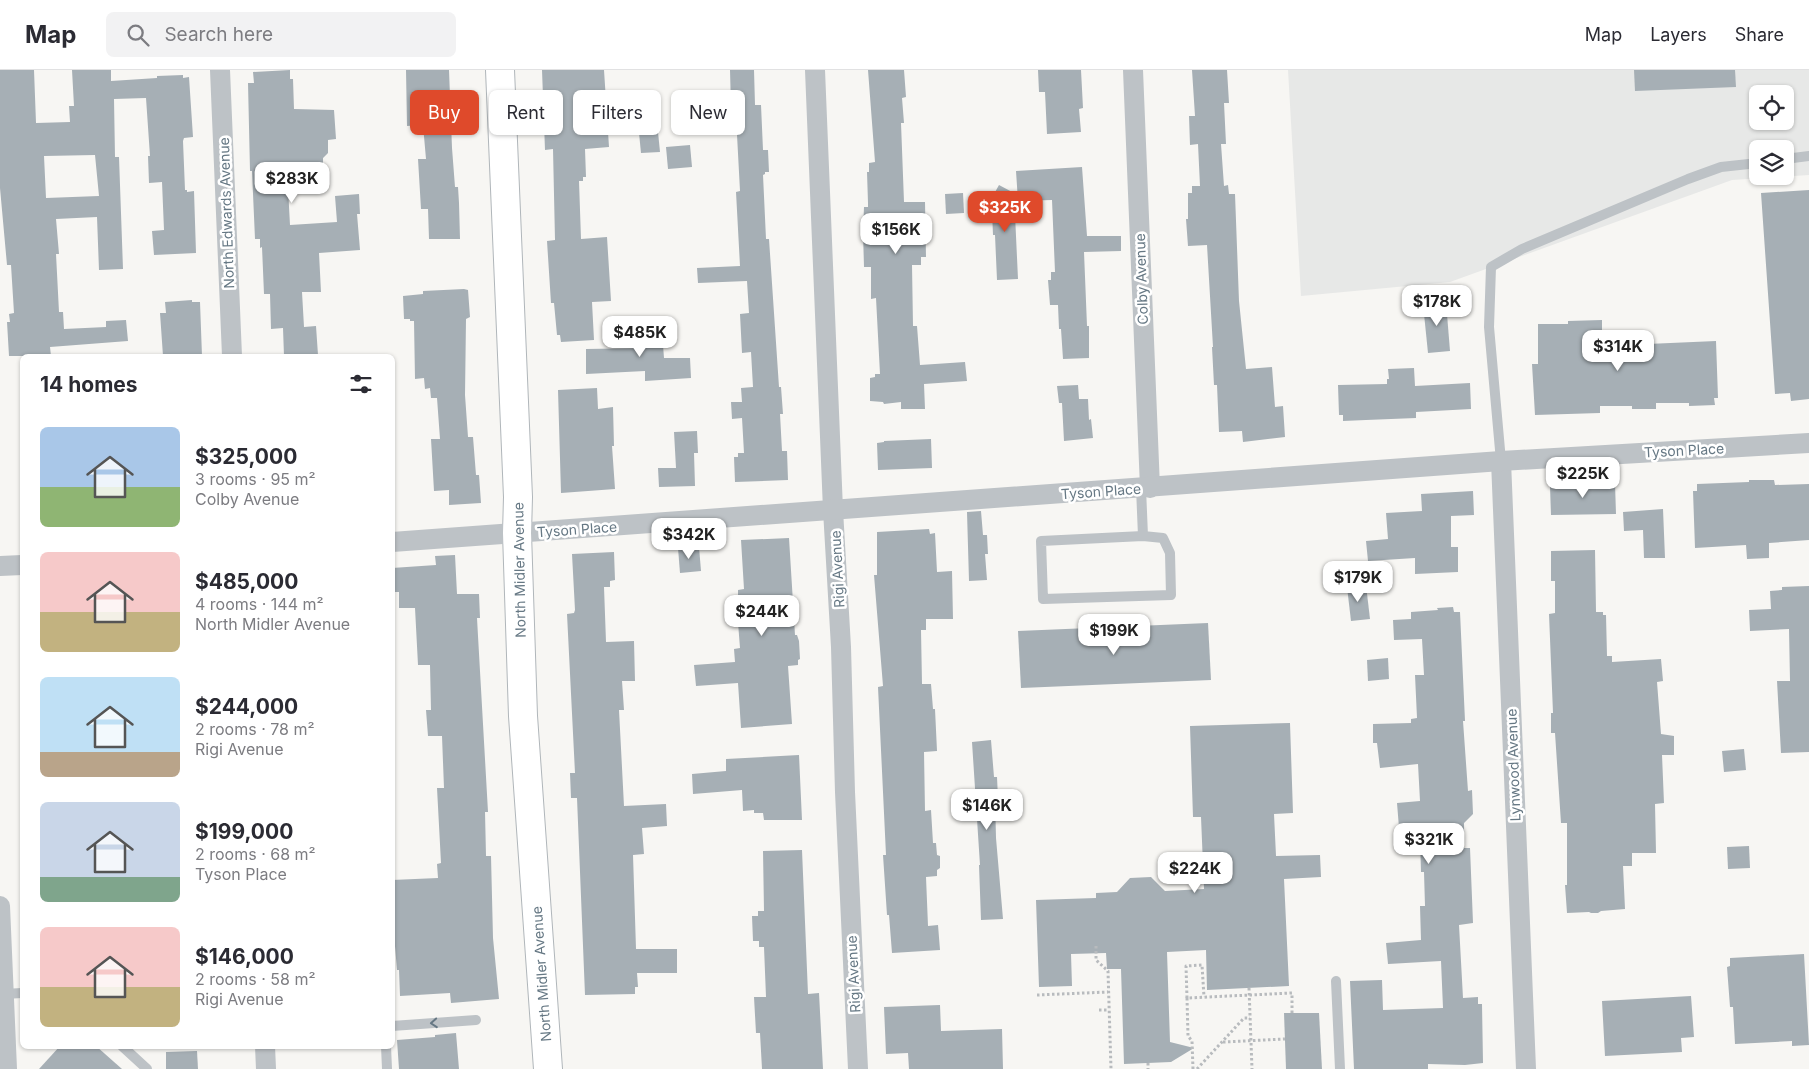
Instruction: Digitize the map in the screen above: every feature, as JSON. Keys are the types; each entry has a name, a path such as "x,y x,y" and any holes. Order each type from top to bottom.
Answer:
{"main road":[{"name":"North Midler Avenue","path":"500,70 518,497 517,533 524,716 548,1069"}],"street":[{"name":"North Edwards Avenue","path":"220,70 232,354"},
{"name":"Rigi Avenue","path":"814,70 833,510 841,647 845,792 858,1069"},
{"name":"Colby Avenue","path":"1133,70 1146,488"},
{"name":"Tyson Place","path":"395,542 1501,461 1809,444"},
{"name":"Lynwood Avenue","path":"1501,461 1526,1069"},
{"path":"0,566 20,565"},
{"path":"0,906 13,994 6,1069"},
{"path":"265,1049 266,1069"}],"lane":[{"path":"1794,158 1809,156"},
{"path":"1501,461 1489,327 1491,267 1522,249 1688,178 1721,168 1749,163"},
{"path":"1143,536 1146,488"},
{"path":"1143,536 1163,538 1170,553 1171,595 1043,599 1041,541 1143,536"},
{"path":"1336,980 1340,1069"},
{"path":"395,1026 476,1020"},
{"path":"125,1049 146,1069"},
{"path":"386,1049 387,1069"}],"path":[{"path":"1096,946 1096,960 1108,971 1111,1069"},
{"path":"1193,1069 1192,1041 1188,1036 1186,966 1202,965 1204,997"},
{"path":"1248,988 1252,1069"},
{"path":"1037,995 1108,992"},
{"path":"1187,998 1292,993 1292,1013"},
{"path":"1099,1010 1109,1010"},
{"path":"1197,1069 1244,1018 1250,1018"},
{"path":"1222,1042 1285,1039"},
{"path":"1148,1063 1148,1069"}],"shaded area":[{"path":"1288,70 1809,70 1809,175 1794,176 1794,140 1749,140 1749,179 1732,180 1450,282 1301,296"}],"building":[{"path":"0,70 34,70 36,123 70,122 69,106 74,106 72,70 111,70 111,81 157,78 157,76 183,75 183,78 189,77 193,137 184,138 183,141 185,190 187,192 194,191 196,253 154,255 152,231 164,230 162,182 149,183 148,156 150,156 146,98 114,99 115,157 119,157 123,269 99,270 97,217 56,219 59,254 56,254 59,312 63,312 64,329 106,327 106,321 126,320 128,341 50,347 51,354 9,356 7,322 10,322 9,314 14,313 11,265 7,265 0,188","holes":["95,155 99,196 46,198 44,156"]},
{"path":"290,70 290,79 293,79 294,109 334,110 336,139 328,140 328,153 323,158 323,168 287,170 290,225 337,222 335,196 359,194 360,214 357,214 360,250 319,253 321,292 302,292 304,327 316,326 318,354 284,354 283,328 271,329 270,294 264,294 262,247 260,248 260,239 255,239 252,171 250,171 248,83 254,83 253,72"},
{"path":"406,70 449,70 450,90 410,90 410,126 407,126"},
{"path":"542,70 604,70 605,90 573,90 573,135 608,135 609,147 585,149 586,177 583,177 583,181 579,181 581,239 607,237 611,301 592,302 594,340 561,342 560,335 557,335 554,303 551,303 547,241 555,240 553,149 545,150 544,135 563,135 563,90 543,90"},
{"path":"730,70 754,70 755,105 761,105 763,150 768,150 769,172 765,172 763,175 766,239 769,239 779,387 781,387 783,414 780,414 782,451 787,451 788,480 735,482 734,457 738,457 738,453 744,453 742,418 732,419 731,402 742,402 741,388 753,387 751,352 742,353 740,314 749,313 747,281 698,283 697,268 740,266 736,192 740,191 737,135 745,135 745,90 731,90"},
{"path":"868,70 904,70 906,97 902,98 904,123 901,123 904,202 925,202 926,257 921,257 921,265 912,265 913,326 917,326 920,365 965,362 967,381 924,384 925,409 901,409 901,402 884,404 883,402 870,401 870,378 875,377 875,374 880,374 876,298 871,299 871,267 864,267 864,207 868,207 867,172 869,172 869,163 875,162"},
{"path":"1038,70 1081,70 1083,108 1079,109 1081,132 1047,134 1045,92 1039,92"},
{"path":"1192,70 1227,70 1229,103 1224,103 1226,144 1221,144 1224,186 1228,185 1229,194 1235,194 1239,301 1246,369 1272,367 1275,407 1283,406 1285,437 1243,442 1242,431 1219,432 1217,385 1214,385 1207,245 1188,246 1186,219 1188,219 1188,193 1192,193 1192,186 1200,186 1198,144 1190,145 1189,116 1195,116"},
{"path":"1634,70 1735,70 1736,87 1635,91"},
{"path":"424,135 452,135 455,187 458,187 460,239 429,239 428,209 421,209 418,159 426,159"},
{"path":"639,135 658,135 660,152 641,153"},
{"path":"690,145 692,167 668,169 666,147"},
{"path":"1082,167 1087,236 1121,236 1121,251 1084,252 1087,326 1089,326 1089,358 1063,359 1058,305 1050,305 1048,280 1051,280 1051,272 1055,272 1052,200 1018,201 1016,171"},
{"path":"999,185 1014,193 1018,279 997,280 992,211 984,212"},
{"path":"1809,190 1809,399 1791,401 1790,393 1775,394 1761,193"},
{"path":"963,193 964,213 946,214 945,194"},
{"path":"468,290 470,317 466,319 465,395 468,437 473,437 476,475 479,475 481,503 449,505 449,490 434,491 431,439 440,439 437,398 431,398 430,388 425,389 424,378 415,379 414,321 404,319 403,296 423,294 423,291"},
{"path":"192,300 192,302 200,302 202,354 163,354 160,313 166,313 165,302"},
{"path":"1446,302 1450,351 1428,353 1423,304"},
{"path":"661,319 664,358 690,358 691,378 645,381 645,371 586,374 586,349 644,348 642,321"},
{"path":"1602,320 1602,346 1716,341 1718,398 1714,398 1715,405 1689,406 1689,403 1656,403 1656,409 1632,409 1632,406 1600,406 1600,413 1535,415 1532,364 1538,364 1538,324 1568,324 1568,321"},
{"path":"1414,368 1415,386 1470,383 1471,409 1416,412 1416,418 1343,421 1343,415 1339,415 1338,385 1387,384 1387,379 1389,379 1388,369"},
{"path":"1078,385 1079,399 1088,399 1089,420 1091,419 1093,438 1064,441 1062,403 1059,403 1057,386"},
{"path":"597,388 598,409 613,407 614,446 612,446 615,489 561,493 558,390"},
{"path":"697,431 698,453 694,453 695,486 659,487 658,468 676,468 674,432"},
{"path":"931,439 932,468 878,470 877,443"},
{"path":"1749,480 1774,480 1775,485 1809,484 1809,540 1769,543 1769,558 1747,559 1746,545 1695,548 1693,491 1697,491 1697,484 1749,482"},
{"path":"1615,483 1616,514 1551,515 1550,486 1554,486 1554,484"},
{"path":"1473,491 1474,515 1451,516 1451,547 1458,547 1458,572 1415,574 1415,558 1368,561 1366,541 1388,539 1386,513 1422,511 1421,494"},
{"path":"1663,509 1665,558 1644,558 1643,530 1624,531 1623,512"},
{"path":"981,511 983,535 987,535 988,554 985,554 987,580 969,581 967,512"},
{"path":"929,529 930,534 935,533 937,572 952,571 953,619 926,619 926,630 921,630 922,684 931,684 933,709 935,709 937,751 924,752 925,811 931,810 933,843 936,843 937,855 940,856 940,868 937,870 937,876 926,877 928,926 938,925 940,950 892,953 889,915 887,915 883,855 886,855 878,687 883,686 874,575 877,575 877,532"},
{"path":"789,538 795,635 797,635 799,641 800,659 798,660 798,665 788,666 792,724 741,728 738,683 696,686 694,665 735,662 734,649 740,648 736,597 738,597 738,590 744,589 741,540"},
{"path":"699,547 701,571 680,573 678,548"},
{"path":"1595,550 1596,612 1603,612 1603,615 1606,615 1607,656 1612,656 1612,662 1661,659 1663,681 1657,682 1661,734 1674,736 1674,755 1662,755 1664,803 1655,804 1656,853 1632,853 1632,866 1623,866 1625,909 1601,911 1598,913 1567,913 1565,885 1567,885 1567,823 1561,823 1555,733 1551,733 1551,713 1553,713 1549,614 1555,613 1555,581 1551,581 1551,551"},
{"path":"614,552 615,580 610,581 610,587 604,587 606,642 634,641 635,681 622,681 624,710 619,710 624,806 666,804 667,826 642,828 644,854 633,855 636,949 677,949 677,973 637,973 638,987 635,987 635,994 585,995 577,798 571,798 570,773 575,773 567,614 574,613 575,610 572,554"},
{"path":"455,555 457,594 479,594 480,618 477,618 488,812 485,812 486,856 491,856 493,938 499,999 451,1003 450,993 400,996 399,970 397,970 395,946 395,880 438,878 437,864 441,863 437,788 444,788 442,736 428,736 426,710 431,710 430,665 418,665 415,608 399,608 399,592 395,592 395,568 436,565 435,556"},
{"path":"1366,585 1370,619 1351,621 1347,587"},
{"path":"1809,586 1809,752 1781,753 1777,681 1790,681 1789,629 1750,631 1749,610 1771,609 1770,591 1782,590 1782,587"},
{"path":"1453,607 1454,612 1460,612 1465,721 1463,721 1468,791 1472,790 1473,814 1464,823 1464,848 1470,848 1473,923 1459,925 1463,998 1478,997 1478,1004 1482,1004 1483,1063 1465,1065 1428,1064 1428,1069 1354,1069 1350,981 1382,980 1383,1010 1443,1008 1441,961 1388,964 1386,943 1421,940 1420,906 1425,906 1424,872 1421,872 1420,839 1400,840 1397,803 1420,801 1418,764 1380,768 1377,743 1373,743 1373,724 1411,723 1411,719 1417,718 1415,675 1424,675 1422,639 1394,640 1393,620 1411,619 1411,612"},
{"path":"1208,623 1211,680 1021,688 1018,631"},
{"path":"1388,658 1389,679 1368,681 1367,660"},
{"path":"1290,723 1293,813 1274,814 1276,856 1320,855 1321,877 1284,879 1289,986 1207,990 1206,950 1167,952 1170,1042 1194,1048 1171,1062 1124,1064 1121,969 1107,969 1106,953 1071,954 1072,986 1039,987 1036,900 1096,898 1096,893 1117,892 1130,878 1151,877 1165,891 1204,889 1201,817 1193,817 1190,726"},
{"path":"991,740 994,777 997,777 998,798 995,798 996,838 1003,919 981,920 980,865 972,742"},
{"path":"1744,749 1746,770 1724,772 1722,751"},
{"path":"799,755 802,820 764,820 763,813 754,813 754,810 743,811 742,790 693,794 692,774 726,771 726,759"},
{"path":"1749,846 1750,868 1728,869 1727,847"},
{"path":"802,850 808,994 819,993 823,1069 762,1069 760,1033 756,1033 754,997 766,997 764,947 759,947 759,941 753,941 752,916 758,916 758,911 764,911 763,851"},
{"path":"1804,954 1809,1045 1792,1046 1792,1041 1735,1044 1733,1007 1730,1007 1727,967 1730,966 1730,958"},
{"path":"1691,996 1694,1037 1681,1038 1682,1052 1605,1056 1602,1001"},
{"path":"940,1005 941,1031 1002,1029 1003,1069 909,1069 908,1053 886,1054 884,1007"},
{"path":"1284,1013 1319,1013 1322,1069 1286,1069"},
{"path":"456,1033 459,1069 399,1069 397,1040"},
{"path":"57,1049 99,1049 122,1069 39,1069"},
{"path":"197,1051 198,1069 166,1069 166,1052"}]}
